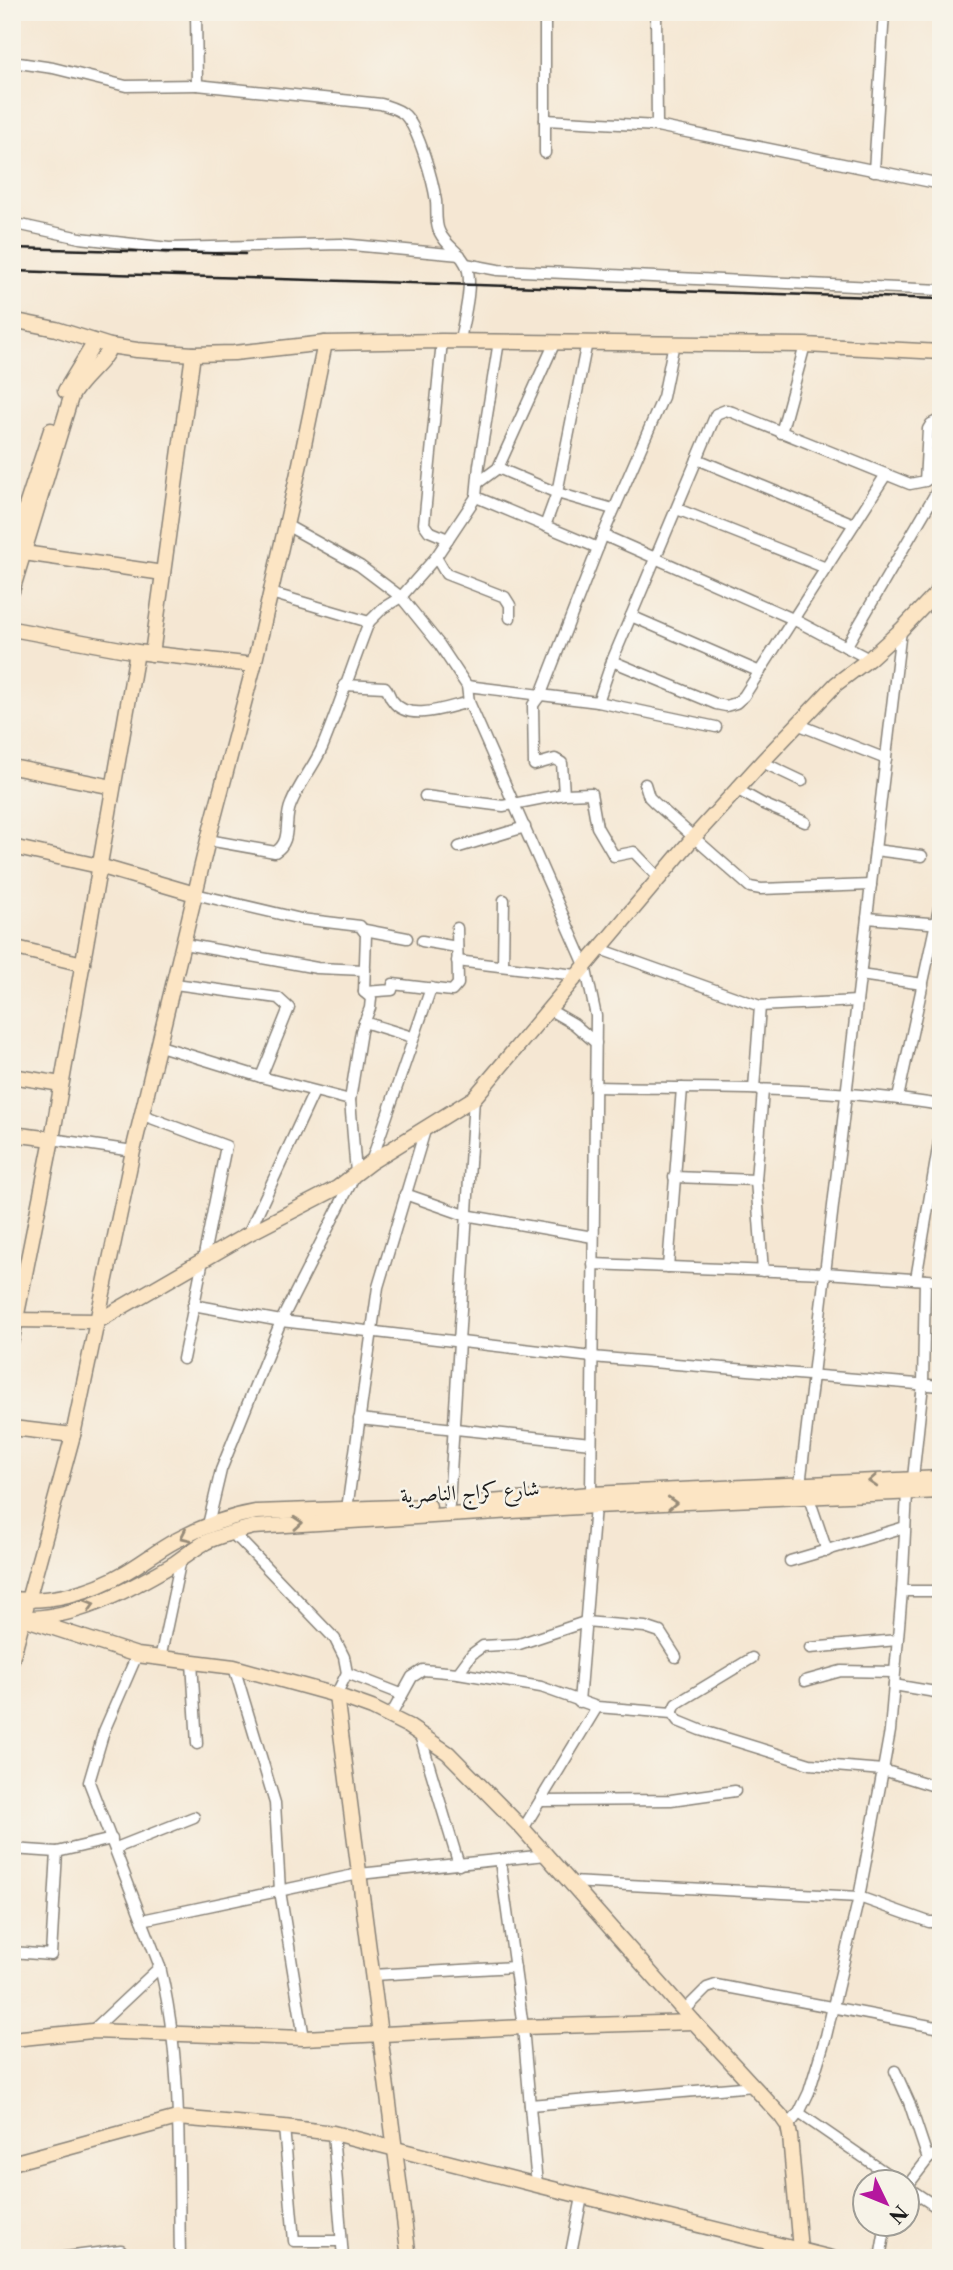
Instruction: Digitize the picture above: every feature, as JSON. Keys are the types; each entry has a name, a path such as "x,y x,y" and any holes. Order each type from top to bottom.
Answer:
{"street":[{"path":"196,12 197,85"},
{"path":"545,12 545,153"},
{"path":"656,12 657,126"},
{"path":"874,171 884,12"},
{"path":"12,62 53,68 126,86 197,85 381,104 405,114 413,127 429,169 438,231 463,259 469,275 460,341"},
{"path":"545,121 657,126 941,184"},
{"path":"12,223 80,238 169,247 341,244 463,259 498,270 941,290"},
{"path":"12,320 56,329 102,344 137,350 193,354 234,353 325,343 442,341 805,345 941,352"},
{"path":"442,341 424,524 429,531 448,538"},
{"path":"208,840 275,852 283,847 288,809 323,745 369,622 383,608 401,597 436,557 476,497 499,341"},
{"path":"479,482 498,468 555,342"},
{"path":"545,526 557,493 587,342"},
{"path":"12,1659 18,1618 28,1601 73,1435 133,1151 208,840 254,665 325,343"},
{"path":"12,591 18,551 71,397 83,377 104,358 102,344"},
{"path":"564,794 562,763 555,759 534,765 533,705 541,694 613,509 663,397 674,344"},
{"path":"781,433 805,345"},
{"path":"12,1339 52,1139 113,786 163,573 193,354"},
{"path":"598,702 612,661 713,419 721,411 732,412 910,484 925,481 941,471"},
{"path":"925,481 928,429 931,424 941,419"},
{"path":"697,459 854,524"},
{"path":"498,468 557,493 613,509"},
{"path":"612,661 726,706 736,703 761,672 885,476"},
{"path":"846,647 941,484"},
{"path":"476,497 598,548"},
{"path":"677,509 826,568"},
{"path":"286,525 360,566 401,597 439,644 467,686 469,702 525,827 596,1016 591,1443 593,1500 579,1702"},
{"path":"603,535 793,620 869,659"},
{"path":"18,551 163,573"},
{"path":"436,557 446,574 505,597 510,605 510,618"},
{"path":"14,1320 98,1321 248,1234 337,1188 371,1162 474,1098 693,838 762,762 836,684 901,630 941,588"},
{"path":"271,593 369,622"},
{"path":"631,616 761,672"},
{"path":"12,629 144,653 254,665"},
{"path":"800,1485 901,630"},
{"path":"344,685 385,687 391,700 408,711 436,710 469,702"},
{"path":"467,686 598,702 716,727"},
{"path":"797,724 886,759"},
{"path":"762,762 802,781"},
{"path":"12,767 113,786"},
{"path":"645,784 649,797 750,887 761,889 871,885"},
{"path":"738,790 762,804 805,822"},
{"path":"425,796 492,805 564,794 591,793 597,827 614,856 634,852 659,878"},
{"path":"459,847 525,827"},
{"path":"12,848 99,866 195,894 301,919 360,926 365,930 407,938"},
{"path":"875,850 922,856"},
{"path":"898,1098 938,923 941,899"},
{"path":"503,965 504,900"},
{"path":"867,918 938,923"},
{"path":"364,992 392,990 393,984 452,991 456,989 457,928"},
{"path":"208,1525 221,1470 281,1321 356,1173 350,1100 360,1031 371,999 364,992 365,930"},
{"path":"422,941 457,947"},
{"path":"184,944 317,968 365,970"},
{"path":"12,947 83,964"},
{"path":"600,949 760,1006 857,1001"},
{"path":"457,961 580,970"},
{"path":"860,975 923,985"},
{"path":"175,984 248,993 285,1003 289,1008 261,1077"},
{"path":"371,1162 431,988"},
{"path":"760,1006 756,1180 763,1271"},
{"path":"548,1009 574,1024 596,1043"},
{"path":"364,1022 412,1037"},
{"path":"160,1046 261,1077 350,1100"},
{"path":"12,1076 61,1084"},
{"path":"595,1087 759,1090 898,1098 941,1105"},
{"path":"668,1267 682,1088"},
{"path":"248,1234 314,1092"},
{"path":"449,1505 474,1098"},
{"path":"143,1115 226,1146 183,1359"},
{"path":"347,1508 378,1287 426,1127"},
{"path":"913,1478 923,1384 921,1279 941,1130"},
{"path":"12,1134 133,1151"},
{"path":"674,1177 756,1180"},
{"path":"405,1194 465,1215 593,1237"},
{"path":"593,1265 825,1273 941,1281"},
{"path":"193,1305 281,1321 592,1357 941,1385"},
{"path":"359,1419 591,1443"},
{"path":"12,1428 73,1435"},
{"name":"شارع كراج الناصرية","path":"18,1618 63,1613 102,1601 138,1585 205,1543 229,1533 266,1526 800,1485 941,1478"},
{"name":"شارع كراج الناصرية","path":"12,1599 28,1601 66,1596 122,1574 173,1541 208,1525 232,1516 256,1512 593,1500 809,1498 941,1491"},
{"path":"788,2126 799,2113 809,2092 833,2007 859,1896 883,1770 894,1685 907,1493"},
{"path":"809,1498 827,1551"},
{"path":"790,1561 905,1527"},
{"path":"229,1533 240,1540 335,1639 344,1657 346,1673 336,1695 409,2258"},
{"path":"160,1659 181,1559"},
{"path":"902,1591 941,1591"},
{"path":"18,1618 137,1655 234,1667 336,1695 390,1717 448,1753 523,1829 788,2126 800,2250"},
{"path":"458,1672 472,1654 484,1646 519,1644 585,1622 645,1627 660,1632 676,1657"},
{"path":"810,1648 897,1640"},
{"path":"137,1655 104,1731 89,1782 160,1967 173,2032 180,2258"},
{"path":"672,1713 676,1704 752,1658"},
{"path":"192,1662 197,1744"},
{"path":"234,1667 275,1803 279,1891 304,2038"},
{"path":"390,1717 401,1694 419,1671 458,1672 541,1687 597,1707 672,1713 678,1721 700,1730 810,1764 883,1770 941,1788"},
{"path":"805,1681 841,1671 894,1672"},
{"path":"346,1673 401,1694"},
{"path":"894,1685 941,1693"},
{"path":"523,1829 597,1707"},
{"path":"420,1735 459,1865"},
{"path":"542,1801 671,1800 735,1791"},
{"path":"12,1849 57,1852 114,1844 194,1817"},
{"path":"12,1951 51,1955 57,1852"},
{"path":"142,1920 359,1874 546,1855"},
{"path":"500,1861 523,2027 537,2186"},
{"path":"571,1882 859,1896 929,1922 937,1922 941,1918"},
{"path":"92,2031 160,1967"},
{"path":"372,1975 515,1967"},
{"path":"685,2010 711,1985 941,2028"},
{"path":"12,2039 92,2031 304,2038 694,2022"},
{"path":"895,2071 909,2102 928,2159"},
{"path":"530,2105 754,2086"},
{"path":"799,2113 880,2168"},
{"path":"12,2163 177,2118 284,2127 333,2133 823,2257"},
{"path":"284,2127 294,2241 341,2241"},
{"path":"333,2133 344,2258"},
{"path":"922,2168 928,2159 941,2150"},
{"path":"570,2258 582,2197"},
{"path":"922,2197 941,2210"},
{"path":"880,2258 884,2238"},
{"path":"58,2258 121,2250"}],"railway":[{"path":"12,248 245,254"},
{"path":"12,271 941,299"}]}
